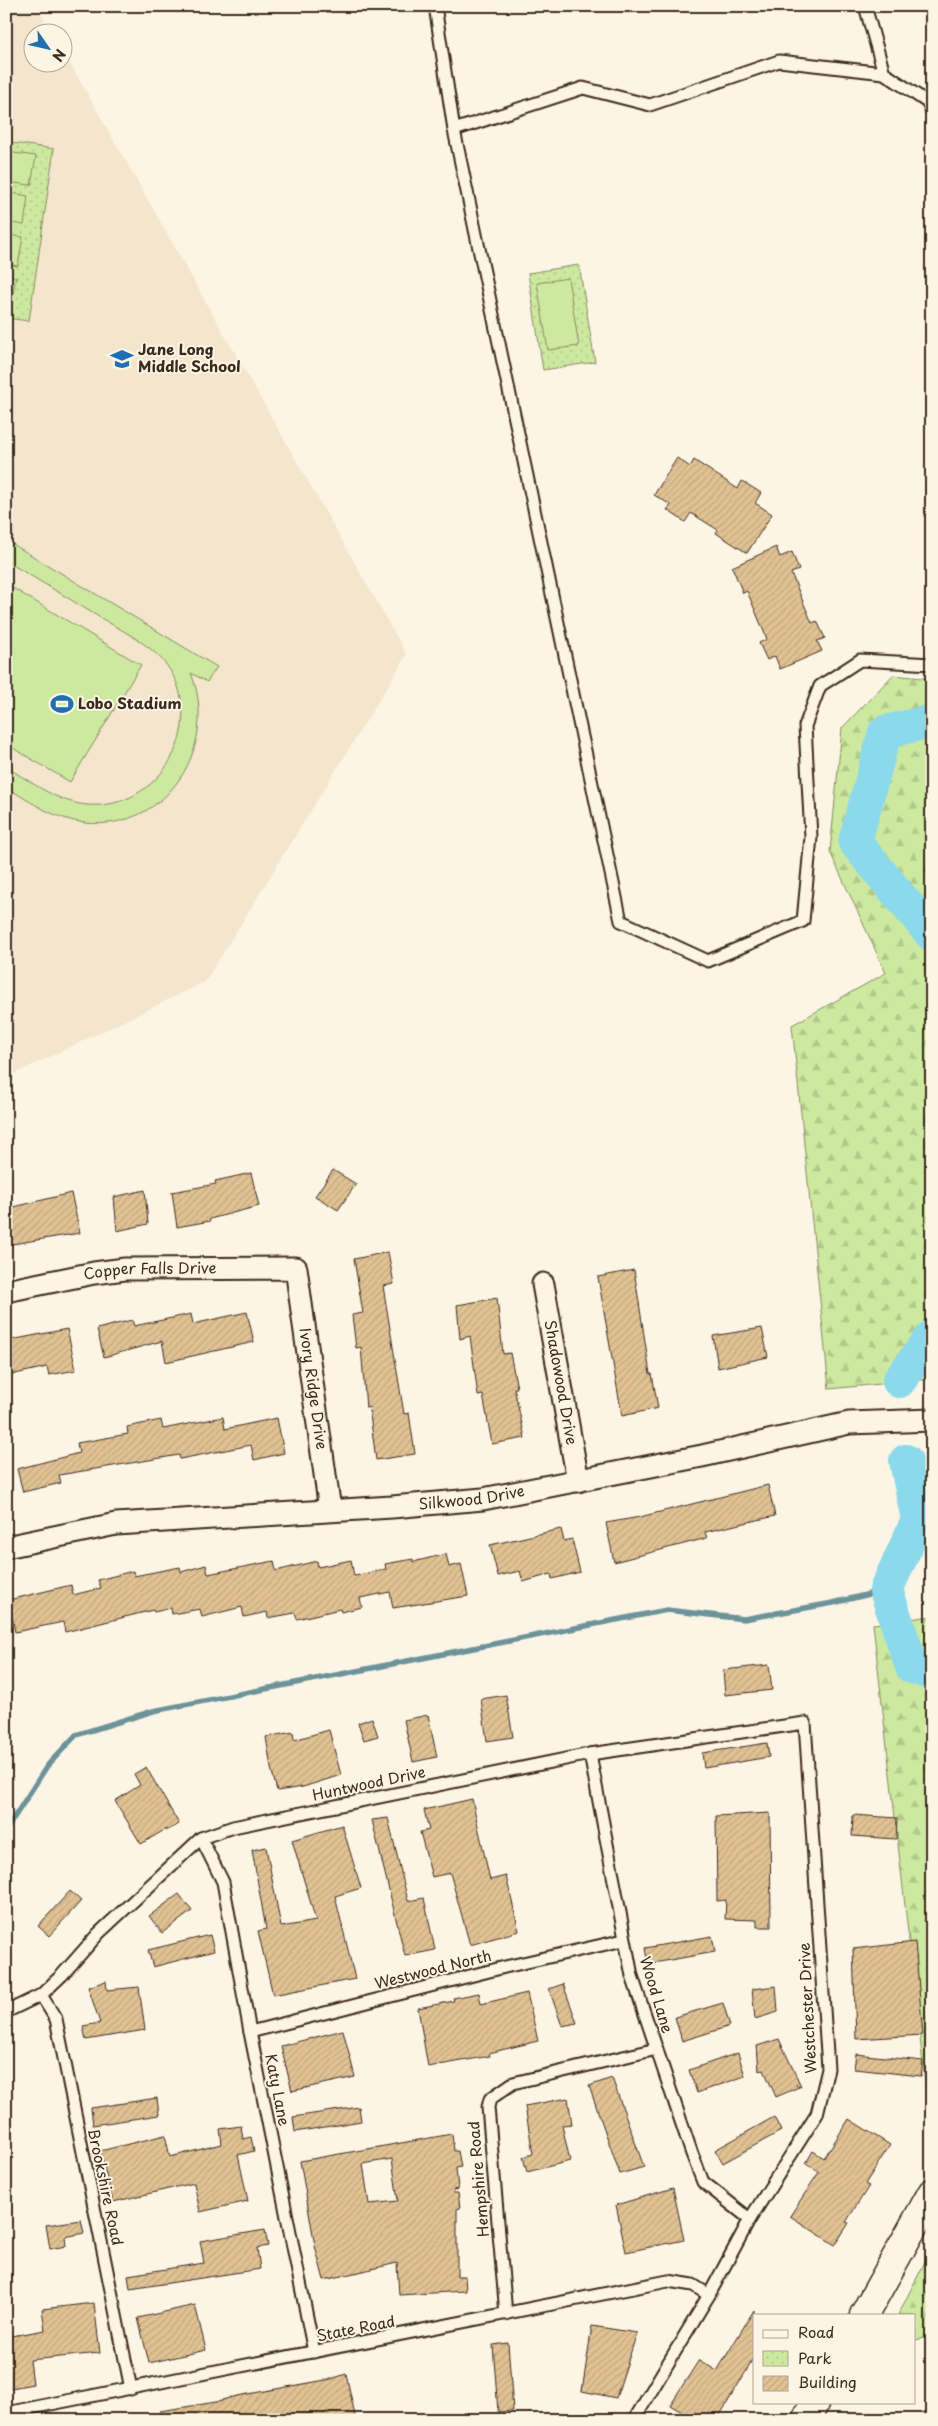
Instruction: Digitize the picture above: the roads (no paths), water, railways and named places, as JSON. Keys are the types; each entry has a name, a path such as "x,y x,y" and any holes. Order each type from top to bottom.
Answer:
{"street":[{"name":"Copper Falls Drive","path":"6,1291 94,1273 125,1269 296,1268"},
{"name":"Ivory Ridge Drive","path":"296,1268 330,1510"},
{"name":"Shadowood Drive","path":"543,1284 578,1481"},
{"name":"Silkwood Drive","path":"6,1547 116,1524 483,1499 578,1481 849,1423 932,1420"},
{"path":"865,2314 932,2193"},
{"path":"806,2420 814,2404"}],"lane":[{"path":"435,6 454,130 621,921 708,961 803,921 811,837 805,726 820,686 860,660 932,664"},
{"path":"865,6 884,73"},
{"path":"454,130 583,88 650,105 779,61 884,73 927,102 932,110"},
{"name":"Huntwood Drive","path":"6,2012 41,1995 62,1975 99,1933 201,1838 233,1827 590,1754 805,1723"},
{"name":"Westchester Drive","path":"634,2420 709,2296 750,2220 817,2114 824,2093 828,2069 805,1723"},
{"name":"Wood Lane","path":"590,1754 632,1976 657,2049 703,2182 750,2220"},
{"name":"Katy Lane","path":"201,1838 223,1882 250,2032 314,2352"},
{"name":"Westwood North","path":"250,2032 504,1967 624,1940"},
{"name":"Brookshire Road","path":"41,1995 56,2019 131,2389"},
{"name":"Hempshire Road","path":"506,2314 488,2107 490,2099 513,2082 657,2049"},
{"name":"State Road","path":"6,2413 668,2280 693,2285 709,2296"}],"waterway":[{"path":"932,721 885,732 855,842 932,935"},
{"path":"899,1381 932,1337"},
{"path":"906,1461 918,1520 886,1590 912,1667 932,1674"},
{"path":"6,1830 47,1766 76,1735 153,1711 667,1610 744,1619 833,1603 886,1590"}],"place":[{"name":"Jane Long Middle School","path":"122,359"},
{"name":"Lobo Stadium","path":"62,704"}]}
